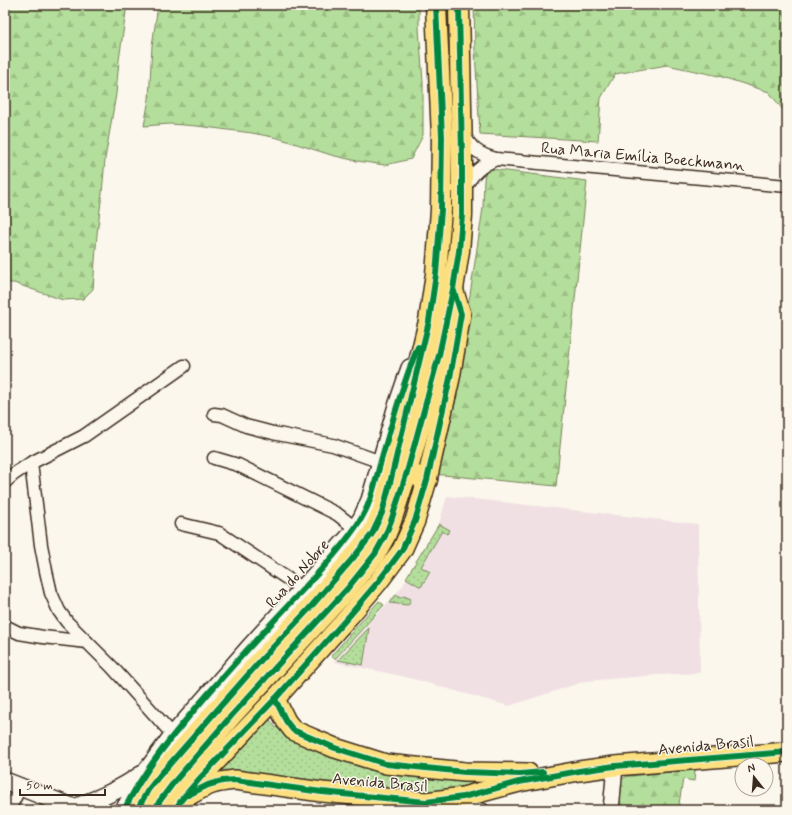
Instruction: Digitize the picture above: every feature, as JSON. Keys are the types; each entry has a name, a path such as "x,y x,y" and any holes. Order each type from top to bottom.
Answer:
{"highway":[{"path":"137,810 148,790 254,655 308,610 372,534 382,513 429,321 435,280 441,210 442,137 436,5"},
{"path":"155,810 174,782 232,715 347,589 375,554 385,536 391,520 394,467 439,355 459,252 462,215 462,127 459,5"},
{"path":"394,467 428,480"}],"main road":[{"name":"Avenida Brasil","path":"178,805 206,772 275,698 374,587 402,550 415,521 428,480 450,378 461,314 453,288"},
{"name":"Rua do Nobre","path":"124,810 145,773 173,735 254,655 303,589 350,536 362,518 370,500 394,467"},
{"name":"Avenida Brasil","path":"275,698 280,711 293,730 335,748 386,764 428,769 520,774 579,771"},
{"name":"Avenida Brasil","path":"178,805 208,785 216,782 236,780 322,792 426,802 463,797 519,782 615,766 787,752"},
{"name":"Rua do Nobre","path":"12,784 69,808 93,801 116,791 145,773"}],"street":[{"name":"Rua Maria Emília Boeckmann","path":"462,127 464,134 473,148 486,157 496,159 787,186"},
{"path":"462,191 477,170 496,159"},
{"path":"5,482 31,463 84,436 184,366"},
{"path":"214,414 222,415 246,426 333,445 394,467"},
{"path":"214,458 238,465 330,510 355,528"},
{"path":"31,463 41,546 51,593 59,611 67,622 112,667 173,735"},
{"path":"181,524 219,532 303,589"},
{"path":"5,626 19,633 87,642"},
{"path":"611,810 615,766"},
{"path":"9,810 12,784"},
{"path":"426,802 483,810"}],"shaded area":[{"path":"447,496 698,524 700,673 586,681 509,706 406,677 334,662 402,587 440,521"},
{"path":"128,788 116,810 89,810"}],"green space":[{"path":"5,5 127,5 116,94 105,159 93,289 83,299 63,300 14,283 5,283"},
{"path":"158,5 419,5 423,82 423,135 411,159 385,165 331,155 278,138 252,133 170,124 144,126 149,99 152,46"},
{"path":"474,5 787,5 787,115 769,92 719,76 667,65 615,74 601,98 598,141 480,134"},
{"path":"491,169 587,181 556,486 433,474 448,395 470,295 483,208 485,172"},
{"path":"439,524 450,530 447,534 442,531 421,567 430,572 421,587 406,578"},
{"path":"396,595 400,598 404,596 411,599 408,605 389,603"},
{"path":"379,601 384,605 335,659 331,656"},
{"path":"369,628 363,665 338,660"},
{"path":"266,714 275,727 347,757 500,782 421,799 235,778 192,790"},
{"path":"695,770 694,781 683,779 678,810 613,810 615,794 622,779 628,776"}],"cycle path":[{"path":"137,810 148,790 160,775 354,557 372,534 382,513 429,321 436,274 441,210 442,137 436,5"},
{"path":"155,810 174,782 232,715 347,589 375,554 391,521 407,472 439,355 453,289 459,251 462,215 459,5"},
{"path":"175,810 182,799 201,777 275,699 350,615 378,582 402,550 415,521 427,480 450,378 461,314 454,291"},
{"path":"124,810 140,781 159,754 201,702 314,578 361,519 371,497 398,401 418,347"},
{"path":"275,699 286,721 293,730 335,748 386,764 465,772 520,774 543,772"},
{"path":"188,795 208,785 222,781 235,780 322,792 426,802 463,797 519,782 615,766 787,752"}]}
